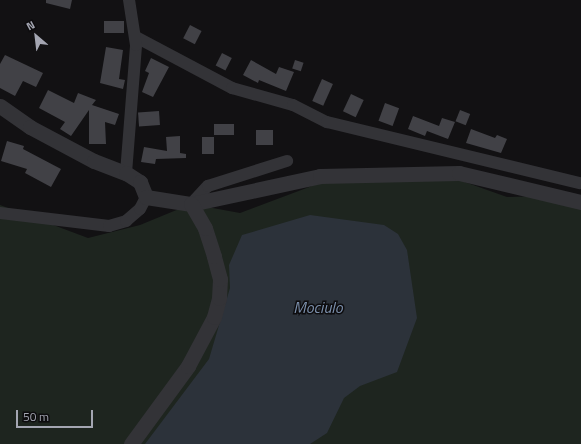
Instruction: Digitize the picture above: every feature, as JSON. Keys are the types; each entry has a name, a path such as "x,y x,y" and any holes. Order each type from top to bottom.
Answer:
{"street":[{"path":"126,173 136,37 129,0"},
{"path":"136,37 232,88 292,105 327,122 581,182 577,200 459,173 320,176 191,204 146,197"},
{"path":"0,106 30,127 94,161 126,173 140,182 146,197 140,209 126,221 109,226 0,213"},
{"path":"191,204 208,186 287,161"},
{"path":"131,444 172,391 192,360 214,317 219,298 220,279 214,256 204,228 191,204"}],"shaded area":[{"path":"357,169 428,169 507,197 581,195 581,444 0,444 0,205 88,238 140,225 191,204 240,213"}],"water":[{"name":"Mociulo","path":"310,215 384,225 398,234 407,250 417,318 397,372 360,386 344,398 327,433 310,444 145,444 209,359 230,288 229,265 242,235"}],"building":[{"path":"46,0 72,0 70,9 46,3"},
{"path":"104,21 124,21 124,33 104,33"},
{"path":"190,25 202,31 195,44 183,38"},
{"path":"106,47 123,50 119,79 125,80 123,89 100,83"},
{"path":"222,53 232,58 225,70 216,65"},
{"path":"5,55 43,73 36,87 23,81 15,96 0,88 0,64"},
{"path":"151,58 169,67 153,97 142,92 149,73 145,71"},
{"path":"251,60 276,74 279,67 294,72 286,91 259,80 258,83 243,75"},
{"path":"295,60 304,63 301,71 292,69"},
{"path":"322,79 333,84 323,106 312,101"},
{"path":"48,90 74,103 78,93 96,100 92,105 119,114 115,125 105,122 106,144 89,144 89,110 71,136 60,129 65,122 39,108"},
{"path":"351,94 364,100 356,117 343,111"},
{"path":"385,103 399,108 393,126 379,121"},
{"path":"460,110 470,114 466,125 456,121"},
{"path":"159,111 160,125 139,126 138,112"},
{"path":"413,116 439,126 442,118 455,122 448,139 427,131 425,136 408,129"},
{"path":"214,124 234,124 234,135 214,135"},
{"path":"471,129 495,138 497,135 507,139 501,153 466,143"},
{"path":"256,130 273,130 273,145 256,145"},
{"path":"180,136 180,153 186,154 186,158 156,159 155,164 141,162 144,147 167,151 166,137"},
{"path":"202,137 214,137 214,154 202,154"},
{"path":"7,141 24,146 23,149 61,169 51,187 25,173 27,169 1,161"}]}
